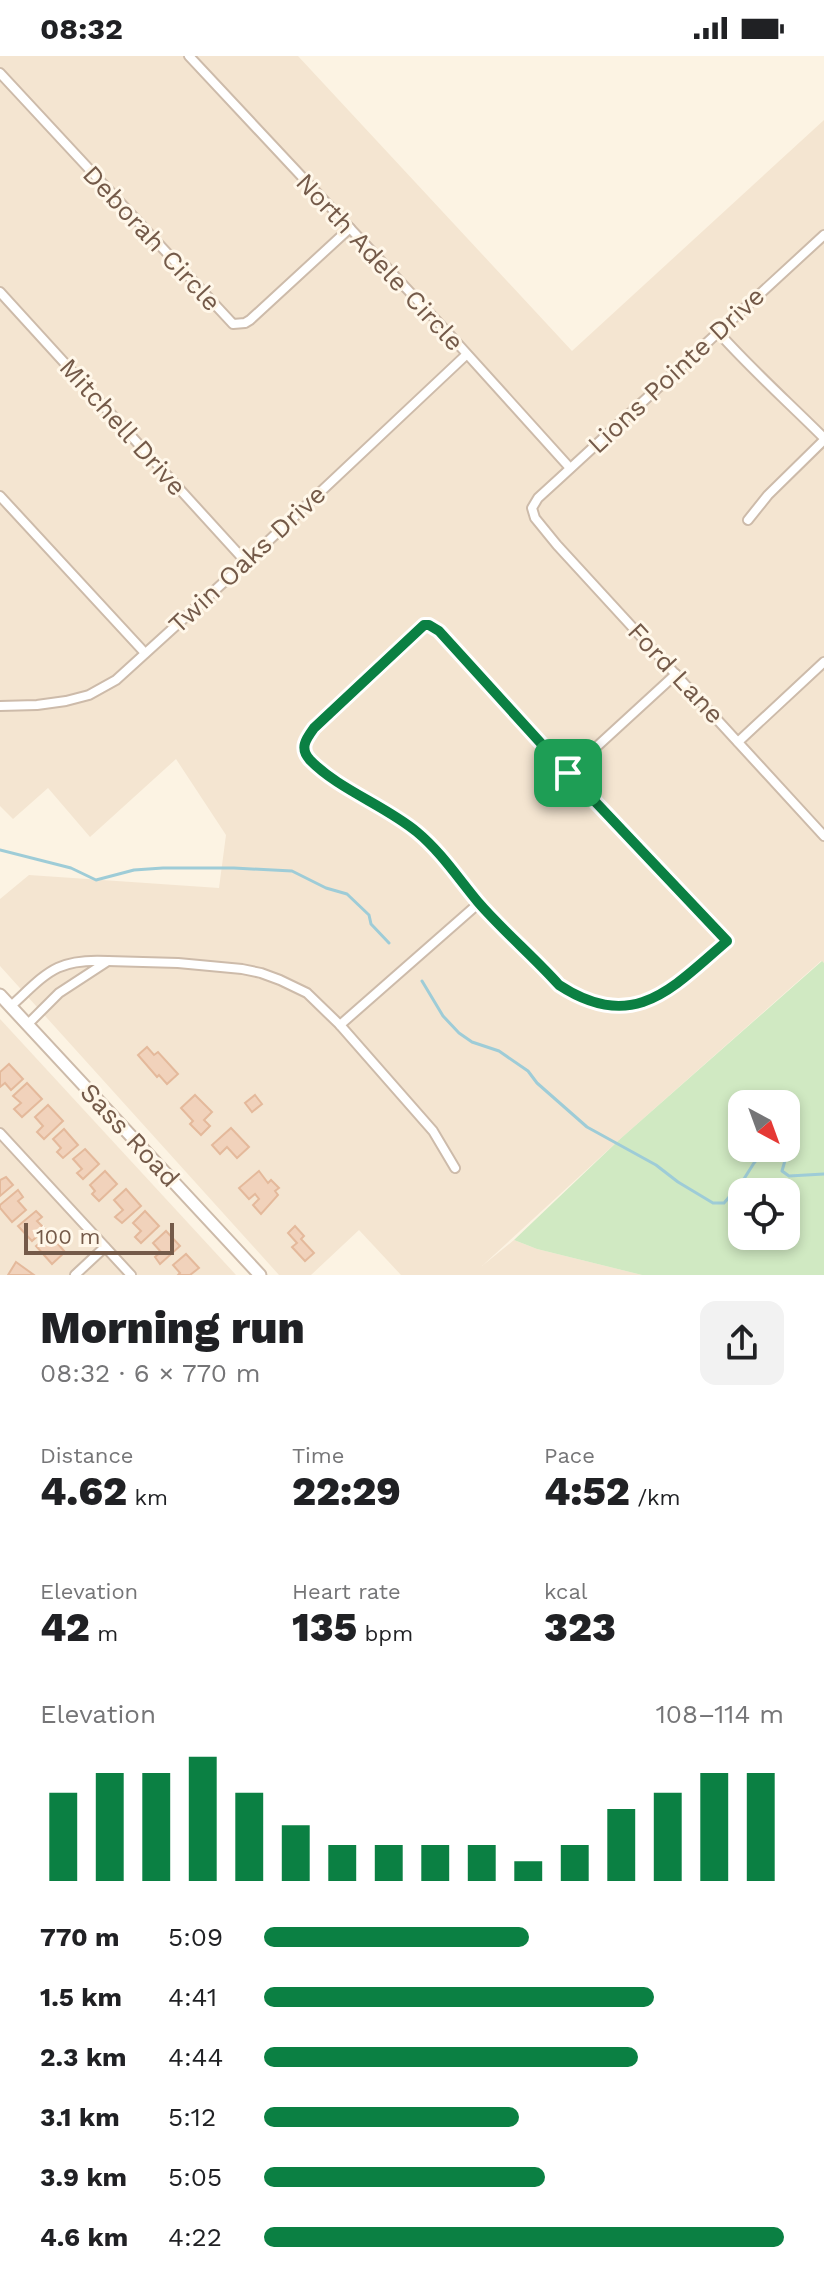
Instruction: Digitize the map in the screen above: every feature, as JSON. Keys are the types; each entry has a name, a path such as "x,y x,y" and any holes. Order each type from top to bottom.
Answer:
{"street":[{"name":"North Adele Circle","path":"189,56 570,468"},
{"name":"Deborah Circle","path":"0,73 233,324 250,320 350,228"},
{"name":"Lions Pointe Drive","path":"532,508 538,498 570,468 824,235"},
{"name":"Mitchell Drive","path":"0,292 246,562"},
{"path":"718,332 752,370 798,410 824,439 768,495 748,520"},
{"name":"Twin Oaks Drive","path":"0,706 58,703 89,695 116,680 466,355"},
{"path":"0,496 145,653"},
{"name":"Ford Lane","path":"532,508 536,519 557,545 824,836"},
{"path":"429,625 439,631 568,773 727,941 658,997 641,1003 616,1005 575,996 559,985 479,903 415,830 329,775 310,760 304,743 314,728 417,630 429,625"},
{"path":"738,742 824,662"},
{"path":"568,773 676,674"},
{"path":"340,1025 479,903"},
{"path":"28,1024 59,993 108,961"},
{"path":"11,1006 47,974 70,962 178,963 261,973 307,993 340,1025 433,1131 455,1168"},
{"name":"Sass Road","path":"0,995 260,1275"},
{"path":"0,1133 131,1275"},
{"path":"75,1275 105,1247"}],"shaded area":[{"path":"0,56 298,56 572,351 824,120 824,963 821,961 482,1266 514,1240 537,1249 642,1275 401,1275 359,1230 311,1275 279,1275 0,966 0,899 29,875 219,888 226,835 176,759 90,837 48,788 13,819 0,806"},
{"path":"0,1019 236,1275 0,1275"}],"green space":[{"path":"822,961 824,963 824,1275 642,1275 537,1249 514,1240 619,1140"}],"building":[{"path":"147,1047 154,1055 158,1052 178,1074 167,1084 138,1055"},
{"path":"9,1064 23,1079 11,1090 5,1083 0,1087 0,1072"},
{"path":"27,1083 42,1099 22,1117 14,1109 21,1103 13,1096"},
{"path":"195,1095 212,1112 204,1120 210,1126 201,1135 181,1108"},
{"path":"255,1095 262,1104 252,1112 245,1103"},
{"path":"48,1105 63,1121 44,1139 37,1132 43,1126 35,1117"},
{"path":"231,1128 249,1147 237,1158 227,1147 220,1154 212,1145"},
{"path":"64,1129 78,1145 63,1158 57,1152 61,1148 53,1139"},
{"path":"85,1149 99,1164 83,1179 77,1173 82,1169 73,1159"},
{"path":"105,1171 117,1184 99,1201 92,1194 95,1191 90,1185"},
{"path":"259,1171 268,1183 271,1180 279,1188 275,1191 278,1195 261,1214 253,1205 259,1199 255,1194 249,1199 239,1188"},
{"path":"6,1177 13,1185 0,1196 0,1180"},
{"path":"126,1189 141,1206 122,1223 115,1217 123,1210 114,1200"},
{"path":"18,1190 23,1197 18,1201 26,1210 12,1222 0,1205"},
{"path":"36,1211 42,1217 37,1221 45,1229 32,1241 18,1226"},
{"path":"145,1211 159,1226 141,1243 135,1237 141,1231 133,1223"},
{"path":"295,1226 304,1236 301,1239 314,1253 305,1261 292,1247 297,1243 288,1233"},
{"path":"55,1230 61,1237 56,1242 65,1252 52,1264 36,1246"},
{"path":"166,1231 180,1246 160,1264 155,1257 161,1252 153,1243"},
{"path":"186,1254 199,1268 190,1275 178,1275 180,1273 173,1265"},
{"path":"16,1262 34,1275 8,1275"}],"waterway":[{"path":"0,850 71,868 96,880 134,870 163,868 292,871 326,888 347,894 369,915 371,924 389,943"},
{"path":"422,981 443,1016 459,1033 472,1042 499,1051 528,1071 537,1083 587,1127 656,1165 713,1203 724,1203 755,1162"},
{"path":"785,1162 782,1171 789,1176 824,1174"}],"route":[{"path":"429,625 439,631 568,773 727,941 658,997 641,1003 616,1005 575,996 559,985 479,903 429,843 397,817 310,760 303,745 314,728 417,630 429,625"}]}
